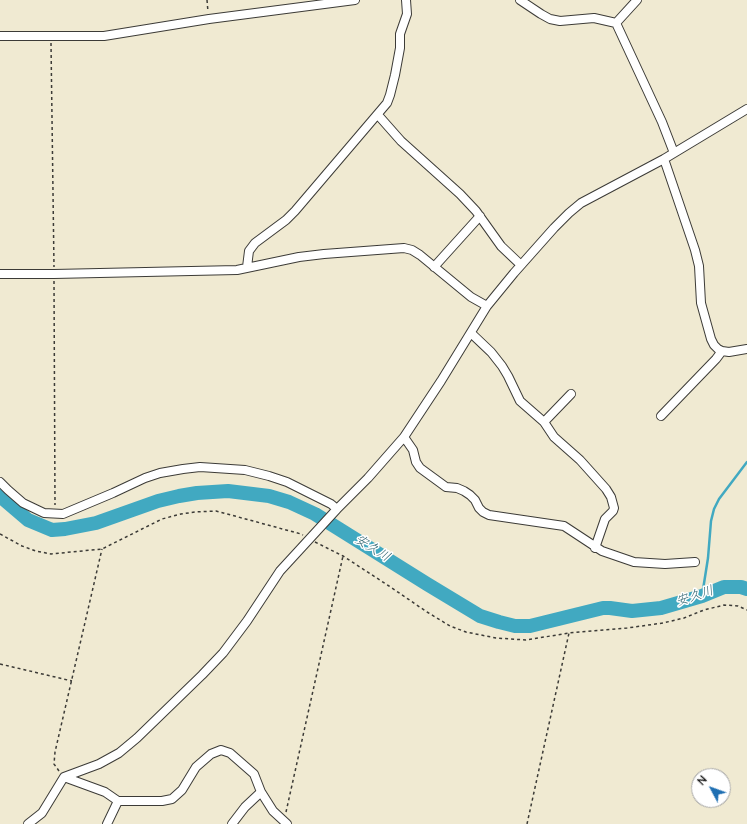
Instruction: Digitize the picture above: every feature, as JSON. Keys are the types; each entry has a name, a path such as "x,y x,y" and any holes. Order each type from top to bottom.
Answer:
{"street":[{"path":"0,36 104,36 209,19 355,0"},
{"path":"247,267 250,251 255,243 286,220 295,211 387,103 400,48 400,34 407,14 406,0"},
{"path":"520,0 550,19 560,21 594,18 616,23"},
{"path":"616,23 637,0"},
{"path":"616,23 662,122 674,153"},
{"path":"28,824 42,813 64,777 99,764 120,753 197,680 223,653 280,571 337,509 368,478 404,437 422,412 487,306 521,265 568,213 582,203 664,159 747,109"},
{"path":"378,115 400,141 460,194 480,216 501,246 521,265"},
{"path":"664,159 695,250 701,303 711,339 714,345 722,351 729,352 747,349"},
{"path":"434,267 480,216"},
{"path":"0,274 237,270 299,257 404,248 412,250 420,255 471,297 487,306"},
{"path":"471,333 491,352 502,366 520,401 544,422 554,437 580,460 606,489 611,497 614,508 605,519 595,548"},
{"path":"661,416 722,351"},
{"path":"544,422 571,394"},
{"path":"404,437 413,450 416,462 420,468 446,487 457,488 470,495 483,512 489,515 564,526 595,548 634,562 666,564 695,562"},
{"path":"0,482 23,503 44,513 63,514 113,494 145,478 160,473 200,467 245,470 287,482 331,504 337,509"},
{"path":"64,777 105,792 118,801 162,801 172,798 182,790 196,767 211,754 220,750 230,753 254,774 261,792 273,811 287,824"},
{"path":"232,824 245,807 261,792"},
{"path":"107,824 118,801"}],"path":[{"path":"207,0 209,19"},
{"path":"51,35 55,514"},
{"path":"0,534 22,546 51,554 102,549 162,519 181,514 194,512 216,512 231,515 301,534 343,556 450,626 466,632 496,638 526,640 569,633 627,628 684,618 704,610 724,605 738,606 747,610"},
{"path":"64,777 54,764 55,752 102,549"},
{"path":"287,824 286,811 343,556"},
{"path":"527,824 569,633"},
{"path":"0,664 72,681"}],"waterway":[{"path":"702,596 708,558 711,521 714,509 719,499 747,462"},
{"name":"安久川","path":"0,496 28,520 52,530 96,523 158,501 197,493 228,491 269,496 289,502 315,514 480,616 515,626 530,626 603,608 632,611 661,608 702,596 724,587 741,587 747,589"}]}
